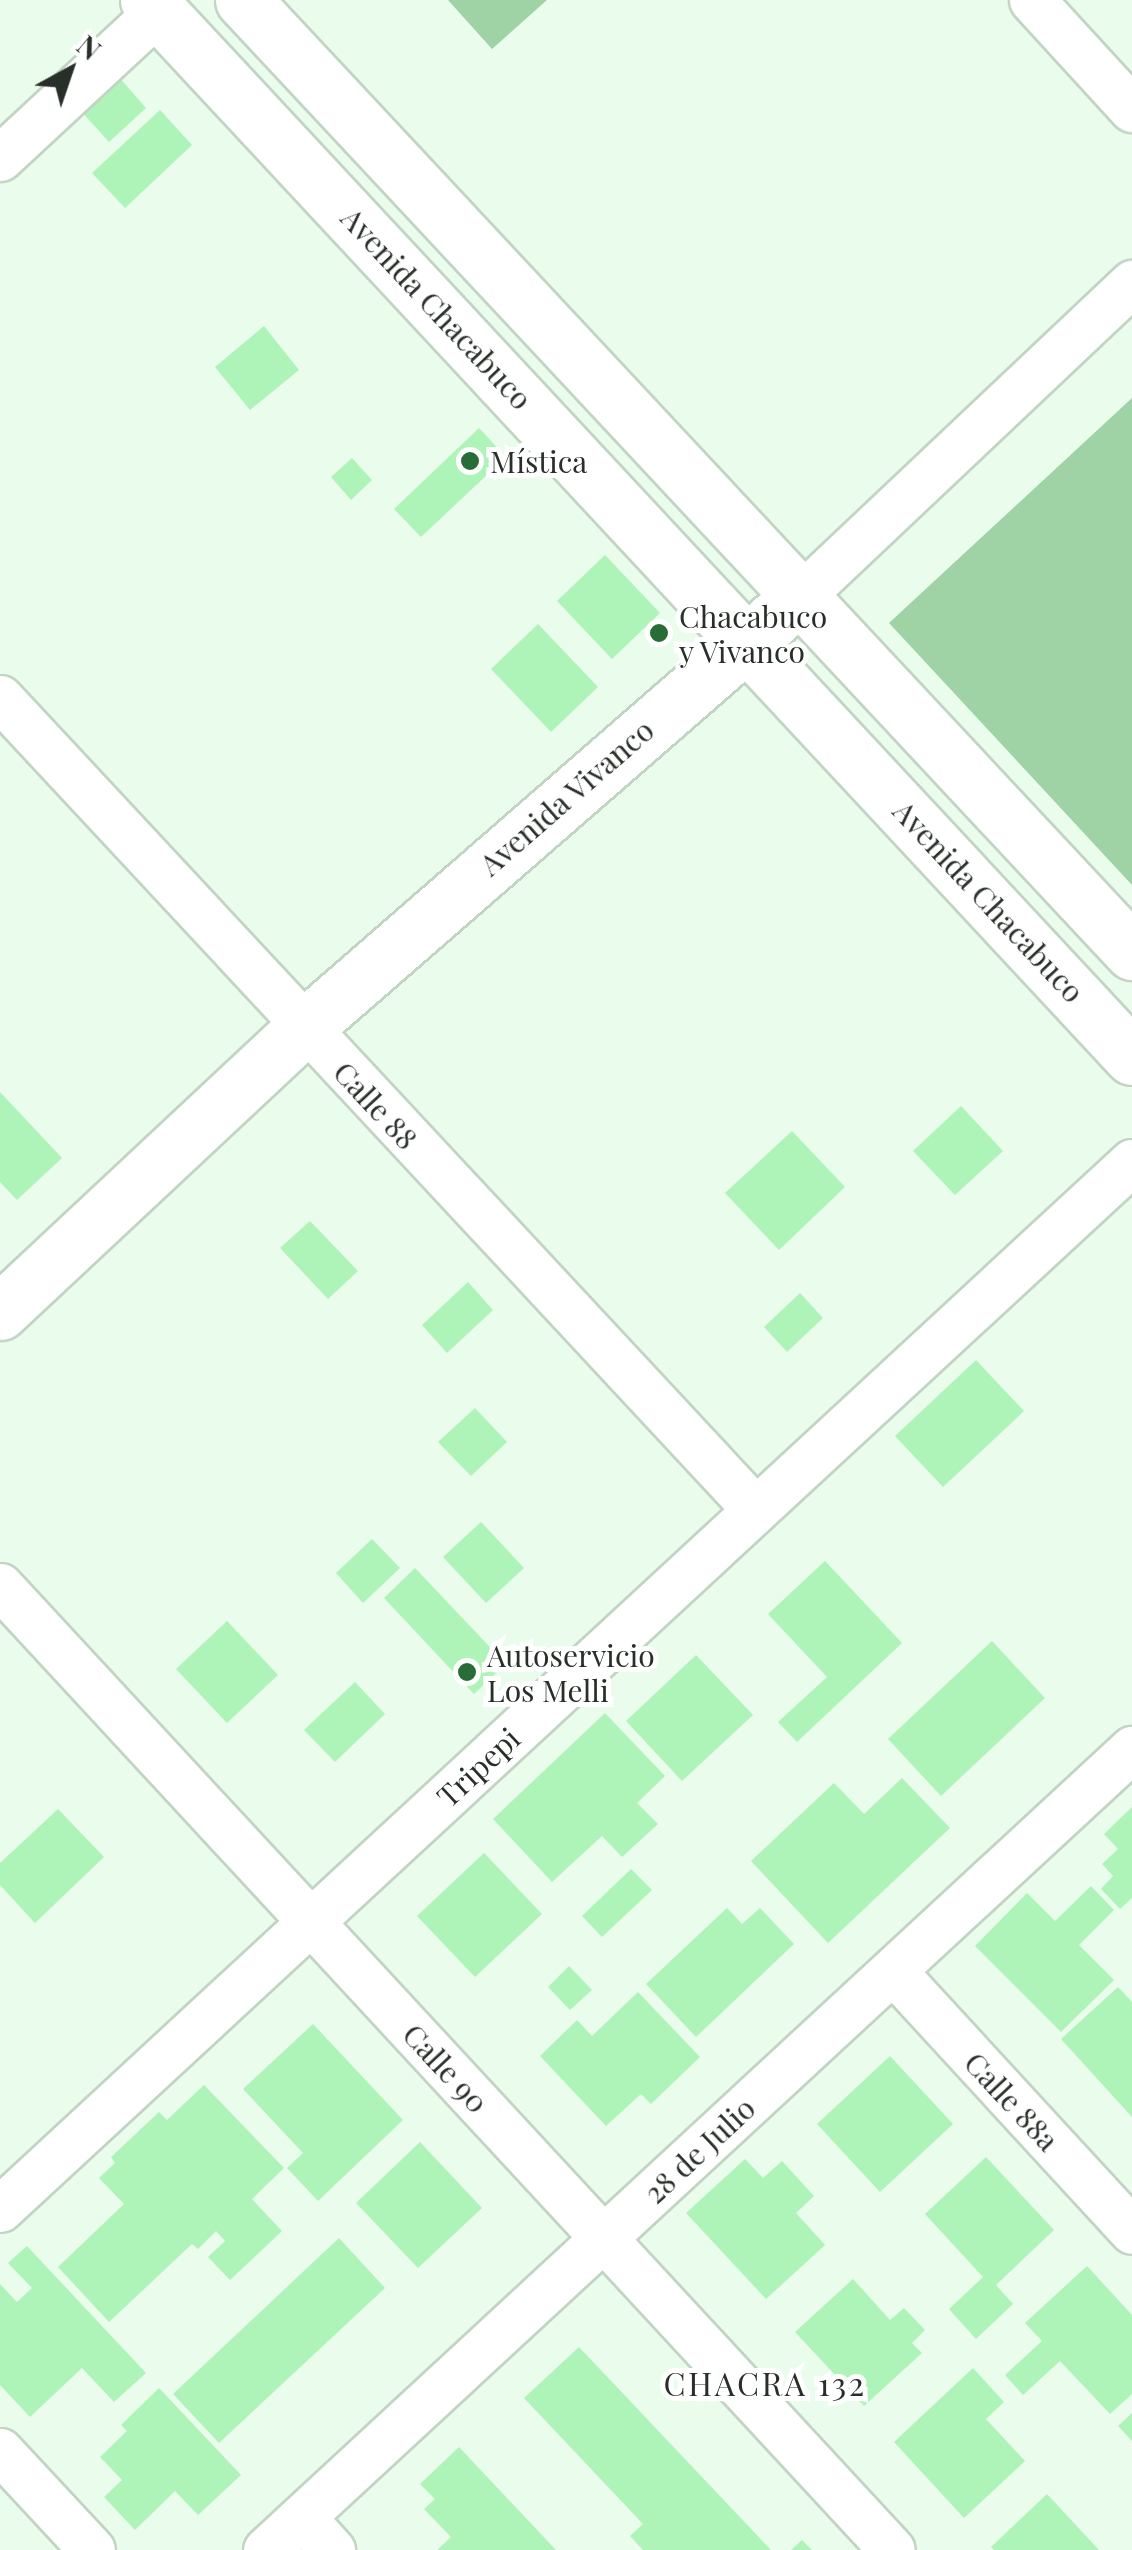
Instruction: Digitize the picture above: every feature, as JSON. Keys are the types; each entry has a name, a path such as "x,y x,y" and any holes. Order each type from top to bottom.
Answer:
{"main road":[{"path":"243,0 1132,952"},
{"name":"Avenida Chacabuco","path":"153,5 747,638 1132,1057"},
{"name":"Avenida Vivanco","path":"0,1312 304,1028 747,638 801,596"}],"street":[{"path":"1032,0 1132,109"},
{"path":"0,158 153,5"},
{"name":"Avenida Vivanco","path":"801,596 1132,283"},
{"name":"Calle 88","path":"0,698 756,1510"},
{"name":"Tripepi","path":"0,2209 1132,1162"},
{"name":"Calle 90","path":"0,1586 892,2550"},
{"name":"28 de Julio","path":"266,2550 1132,1749"},
{"name":"Calle 88a","path":"893,1971 1132,2231"},
{"path":"0,2451 92,2550"},
{"path":"302,2517 332,2550"}],"green space":[{"path":"448,0 547,0 492,49"},
{"path":"1132,398 1132,885 889,623"}],"building":[{"path":"118,76 146,108 109,142 80,110"},
{"path":"160,110 192,145 125,208 92,173"},
{"path":"264,326 299,370 250,410 215,367"},
{"path":"479,428 506,457 421,537 394,509"},
{"path":"352,458 372,480 351,500 331,477"},
{"path":"605,555 660,613 612,659 557,601"},
{"path":"538,624 598,687 551,732 491,669"},
{"path":"0,1092 62,1158 17,1200 0,1182"},
{"path":"961,1106 1003,1151 955,1195 913,1151"},
{"path":"792,1131 845,1187 779,1250 725,1193"},
{"path":"310,1221 358,1271 328,1299 280,1248"},
{"path":"468,1282 493,1310 447,1353 422,1325"},
{"path":"800,1293 823,1318 787,1352 764,1327"},
{"path":"976,1360 1024,1411 943,1487 895,1436"},
{"path":"475,1408 507,1442 471,1476 438,1442"},
{"path":"481,1522 524,1568 486,1603 443,1557"},
{"path":"372,1539 400,1568 363,1603 336,1573"},
{"path":"825,1561 902,1643 797,1742 778,1722 827,1677 768,1614"},
{"path":"415,1568 506,1664 474,1694 384,1598"},
{"path":"227,1621 278,1675 227,1723 176,1669"},
{"path":"992,1641 1045,1698 941,1796 888,1739"},
{"path":"696,1655 753,1715 682,1781 626,1721"},
{"path":"355,1682 385,1714 335,1762 304,1730"},
{"path":"605,1713 665,1776 637,1803 658,1824 622,1857 602,1836 552,1882 493,1819"},
{"path":"902,1778 950,1828 828,1943 751,1861 834,1783 864,1814"},
{"path":"1132,1807 1132,1898 1120,1909 1101,1889 1113,1876 1102,1864 1118,1849 1104,1834"},
{"path":"58,1809 104,1857 35,1923 0,1885 0,1863"},
{"path":"484,1853 542,1914 475,1977 417,1916"},
{"path":"631,1869 652,1890 602,1937 582,1916"},
{"path":"1091,1886 1114,1910 1079,1945 1114,1980 1061,2032 975,1946 1027,1893 1055,1921"},
{"path":"727,1908 742,1924 760,1908 794,1944 696,2037 646,1984"},
{"path":"569,1966 592,1990 570,2010 548,1987"},
{"path":"1118,1987 1132,2002 1132,2117 1061,2039"},
{"path":"638,1992 700,2057 651,2104 641,2094 606,2126 540,2056 577,2020 592,2036"},
{"path":"313,2024 403,2120 318,2201 287,2168 303,2153 243,2089"},
{"path":"890,2056 953,2124 880,2192 817,2124"},
{"path":"204,2085 284,2168 252,2199 282,2231 230,2280 208,2257 225,2241 216,2231 198,2249 192,2244 109,2322 58,2267 124,2204 99,2178 115,2163 111,2157 159,2112 167,2120"},
{"path":"420,2142 482,2208 418,2268 356,2203"},
{"path":"986,2157 1054,2230 996,2285 1013,2304 976,2339 949,2309 983,2277 925,2214"},
{"path":"745,2159 763,2178 782,2161 814,2196 796,2213 825,2245 766,2299 686,2213"},
{"path":"339,2238 385,2288 219,2443 173,2394"},
{"path":"27,2246 146,2373 114,2402 82,2368 30,2417 0,2385 0,2284 17,2302 32,2288 8,2263"},
{"path":"1087,2266 1132,2315 1132,2394 1110,2414 1060,2361 1023,2395 1005,2375 1042,2341 1025,2323"},
{"path":"853,2279 890,2320 904,2308 925,2330 912,2343 922,2353 864,2406 795,2332"},
{"path":"579,2347 771,2550 643,2550 630,2536 643,2524 524,2398"},
{"path":"973,2368 1004,2402 986,2419 1025,2461 964,2518 894,2442"},
{"path":"159,2388 241,2475 198,2515 175,2491 135,2530 104,2497 122,2480 100,2457 127,2431 121,2425"},
{"path":"1132,2413 1132,2441 1118,2426"},
{"path":"459,2447 556,2550 437,2550 451,2537 424,2509 435,2499 420,2484"},
{"path":"1047,2494 1099,2550 991,2547"},
{"path":"802,2540 812,2550 791,2550"}],"place":[{"name":"Mística","path":"470,461"},
{"name":"Chacabuco y Vivanco","path":"659,633"},
{"name":"Autoservicio Los Melli","path":"467,1672"}],"district":[{"name":"CHACRA 132","path":"765,2383"}]}
